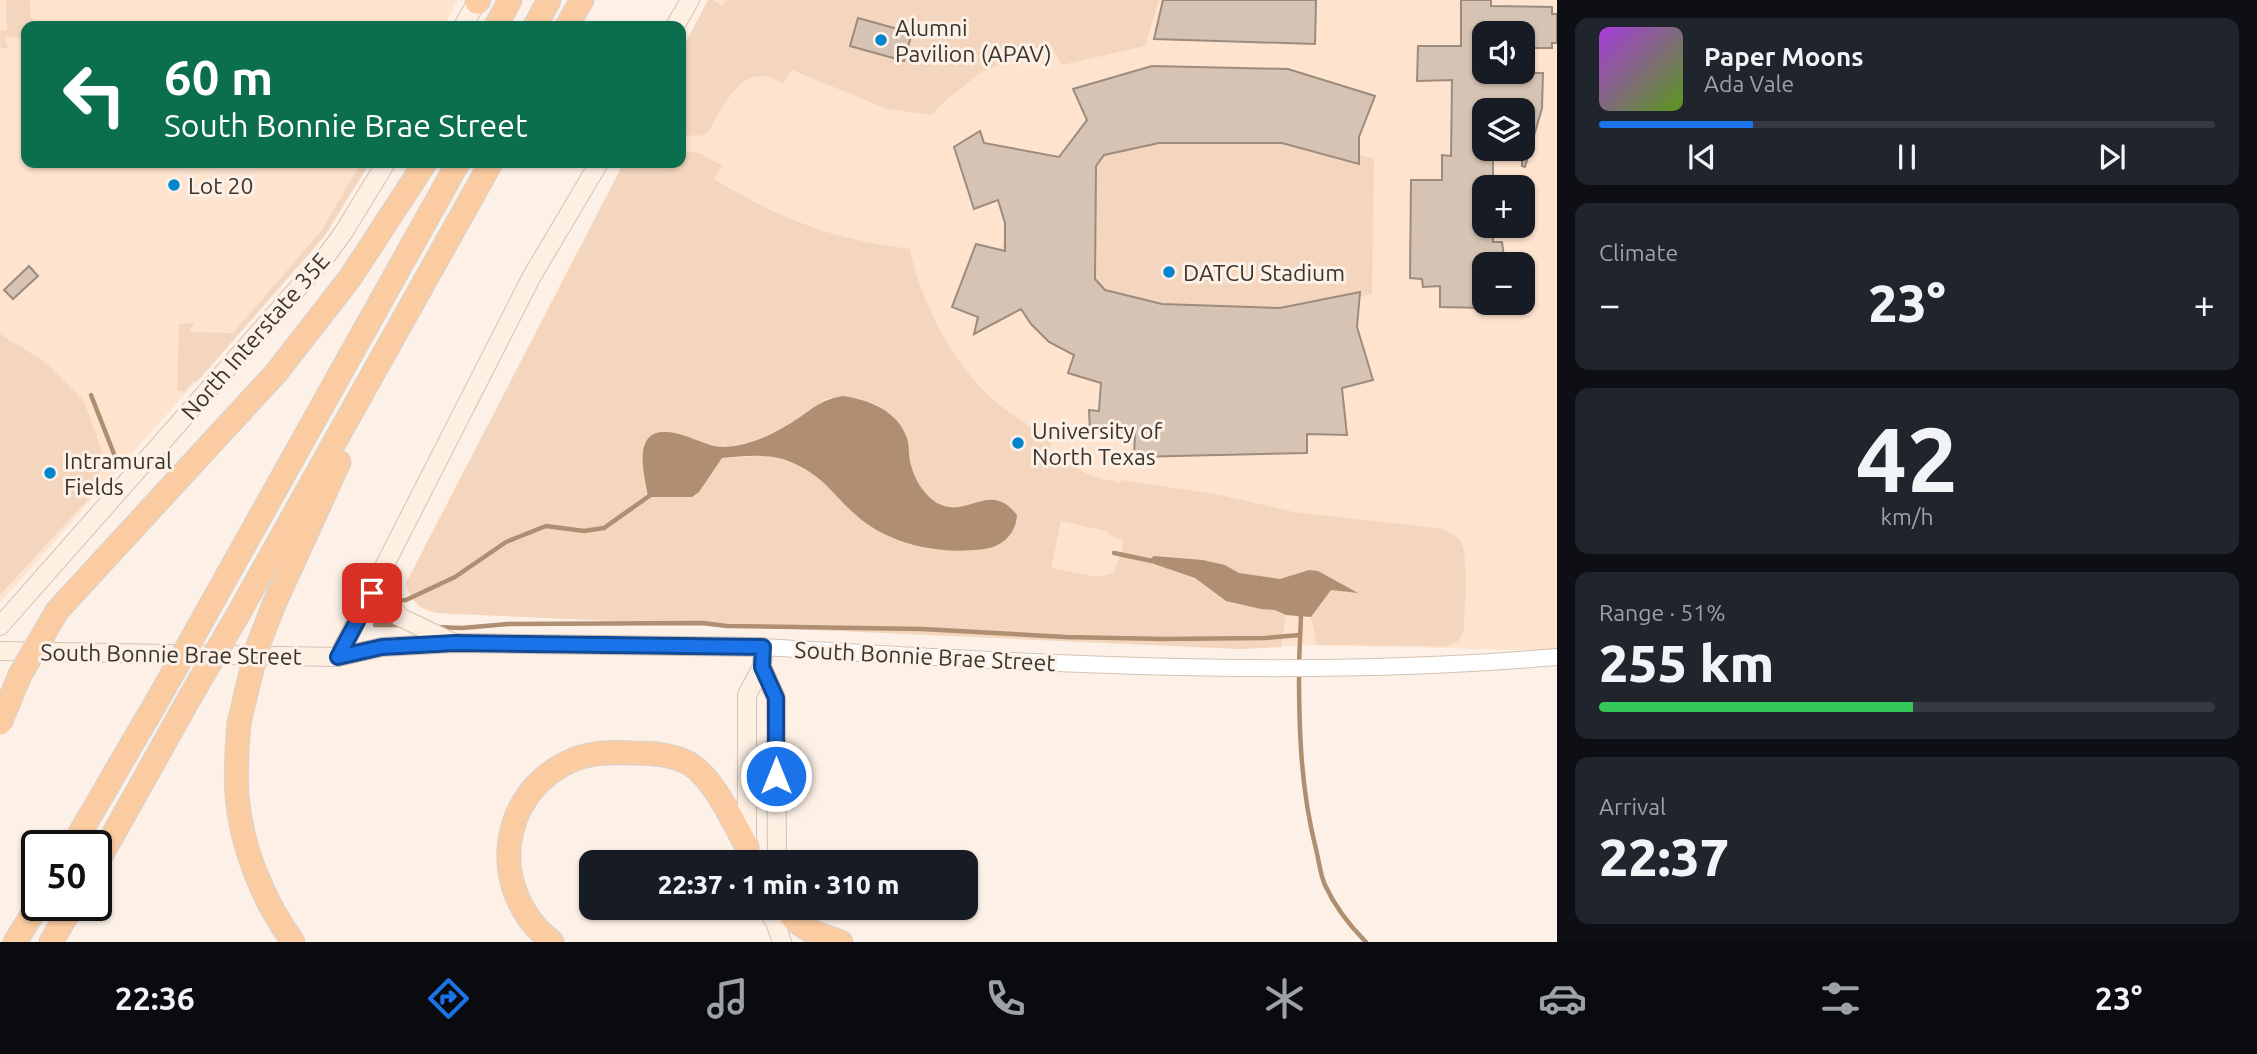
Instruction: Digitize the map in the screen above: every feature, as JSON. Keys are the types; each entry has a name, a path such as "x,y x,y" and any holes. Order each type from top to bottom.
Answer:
{"highway":[{"path":"499,21 510,0"},
{"path":"538,21 550,0"},
{"path":"570,21 582,0"},
{"path":"0,723 20,675 57,611 276,373 350,278 422,168"},
{"path":"82,830 161,694 455,168"},
{"path":"112,836 488,168"},
{"path":"374,300 404,258"},
{"path":"293,942 259,881 242,822 237,795 239,723 257,648 275,603 429,273"},
{"path":"552,942 529,920 516,898 510,880 508,845 511,828 530,795 542,781 567,763 596,754 615,752 660,755 692,765 719,797 746,850"},
{"path":"794,920 806,930 841,942"},
{"path":"15,942 28,921"},
{"path":"51,942 63,921"}],"main road":[{"path":"678,21 690,0"},
{"path":"466,21 478,1"},
{"name":"North Interstate 35E","path":"0,625 327,256 383,168"},
{"path":"338,657 532,276 596,168"},
{"path":"383,572 391,605 400,617 455,643"},
{"name":"South Bonnie Brae Street","path":"0,651 338,657 382,647 455,643 763,647"},
{"path":"748,850 747,695 762,667 763,647"},
{"path":"762,667 776,698 777,850"},
{"path":"777,920 782,942"}],"street":[{"name":"South Bonnie Brae Street","path":"763,647 1054,664 1243,667 1348,668 1480,664 1557,657"}],"shaded area":[{"name":"Lot 20","path":"0,0 458,0 447,21 21,21 21,168 364,168 329,231 0,603"},
{"path":"6,0 30,0 30,14 34,21 21,21 21,38 4,37 8,48 1,48 0,31 7,30"},
{"name":"University of North Texas","path":"708,0 1557,0 1557,651 1317,645 1240,649 435,613 420,608 410,597 406,583 620,168 686,168 686,42"},
{"path":"708,0 722,6 726,0 1159,0 1145,46 1062,65 1049,43 980,73 931,115 887,109 792,70 783,83 759,76 742,83 722,108 711,128 705,134 697,136 686,135 686,42"},
{"name":"DATCU Stadium","path":"1152,66 1288,69 1375,96 1359,137 1359,155 1374,159 1372,293 1359,298 1357,327 1373,380 1337,390 1347,435 1307,434 1307,453 1134,457 1134,432 1090,430 1089,410 1099,411 1101,383 1068,373 1074,355 1044,336 1021,309 974,334 978,317 952,307 976,244 1001,250 1005,231 998,201 974,209 954,147 980,131 984,143 1059,157 1086,120 1073,89"},
{"path":"686,152 700,153 722,166 714,179 761,206 808,226 856,240 910,249 920,286 937,324 971,377 1000,405 1052,443 1048,454 1092,476 1120,483 1121,480 1221,495 1294,512 1438,528 1454,535 1461,542 1463,549 1464,631 1458,641 1448,646 1317,645 1311,617 1330,590 1356,592 1318,571 1309,570 1280,579 1239,573 1225,565 1203,560 1154,556 1149,560 1154,564 1195,578 1226,601 1275,610 1286,615 1281,647 1240,649 435,613 416,602 406,583 621,168 686,168","holes":["843,396 863,400 887,412 898,423 904,435 913,473 933,500 947,508 955,509 981,501 975,551 941,550 915,545 857,516 818,475 788,461 766,456 722,458 699,492 643,445 665,431 724,448 754,442 793,423 825,399","1061,521 1105,531 1116,539 1123,540 1122,551 1113,573 1097,577 1051,568"]},
{"path":"358,168 367,168 323,238 196,383 194,381 184,392 177,390 179,324 194,323 189,332 233,333 321,231"},
{"name":"Intramural Fields","path":"0,334 45,362 84,401 103,454 95,492 0,595"},
{"path":"843,396 863,400 881,408 896,420 907,438 914,475 930,498 946,506 956,507 996,500 1017,515 1011,534 997,546 968,550 934,549 900,541 870,526 857,516 812,473 783,459 766,456 722,458 699,492 692,497 648,497 643,455 647,440 652,435 669,432 717,446 742,445 776,432 821,403"},
{"path":"1154,556 1203,560 1225,565 1239,573 1280,579 1309,570 1318,571 1358,593 1331,590 1311,617 1286,615 1275,610 1226,601 1195,578 1154,564 1149,560"}],"building":[{"path":"1163,0 1316,0 1315,44 1154,39"},
{"path":"1461,0 1491,0 1491,6 1552,7 1552,14 1557,14 1557,43 1552,43 1552,48 1535,48 1535,21 1472,21 1472,84 1535,84 1535,73 1543,73 1542,108 1535,132 1535,98 1472,98 1472,161 1493,161 1493,175 1472,175 1472,238 1493,238 1493,242 1502,242 1503,252 1472,252 1472,308 1440,307 1440,286 1423,287 1422,279 1410,278 1411,180 1442,180 1442,155 1451,156 1452,80 1417,81 1418,46 1461,46"},
{"name":"Alumni Pavilion (APAV)","path":"858,18 912,33 904,61 850,46"},
{"name":"DATCU Stadium","path":"1152,66 1288,69 1375,96 1359,137 1359,164 1282,143 1159,143 1104,155 1096,166 1095,279 1105,290 1162,304 1280,308 1360,292 1357,327 1373,380 1342,388 1347,435 1307,434 1307,453 1134,457 1135,432 1090,430 1089,410 1099,411 1101,383 1068,373 1074,355 1049,342 1021,309 974,334 978,317 952,307 976,244 1005,251 1005,223 998,200 974,209 954,147 980,131 984,143 1059,157 1087,120 1073,89"},
{"path":"29,266 38,276 13,299 4,290"}],"waterway":[{"path":"91,395 116,459"},
{"path":"393,601 406,600 455,577 506,542 546,526 584,531 604,528 652,494"},
{"path":"1114,553 1152,561"},
{"path":"1298,613 1301,616 1299,663"},
{"path":"435,627 702,623 727,626 922,629 1164,639 1300,635"},
{"path":"375,625 402,625"},
{"path":"1299,672 1304,783 1321,872 1338,908 1366,942"}],"place":[{"name":"Alumni Pavilion (APAV)","path":"881,40"},
{"name":"Lot 20","path":"174,185"},
{"name":"DATCU Stadium","path":"1169,272"},
{"name":"University of North Texas","path":"1018,443"},
{"name":"Intramural Fields","path":"50,473"}],"route":[{"path":"372,593 338,657 382,647 455,643 763,647 762,667 776,698 776,776"}]}
